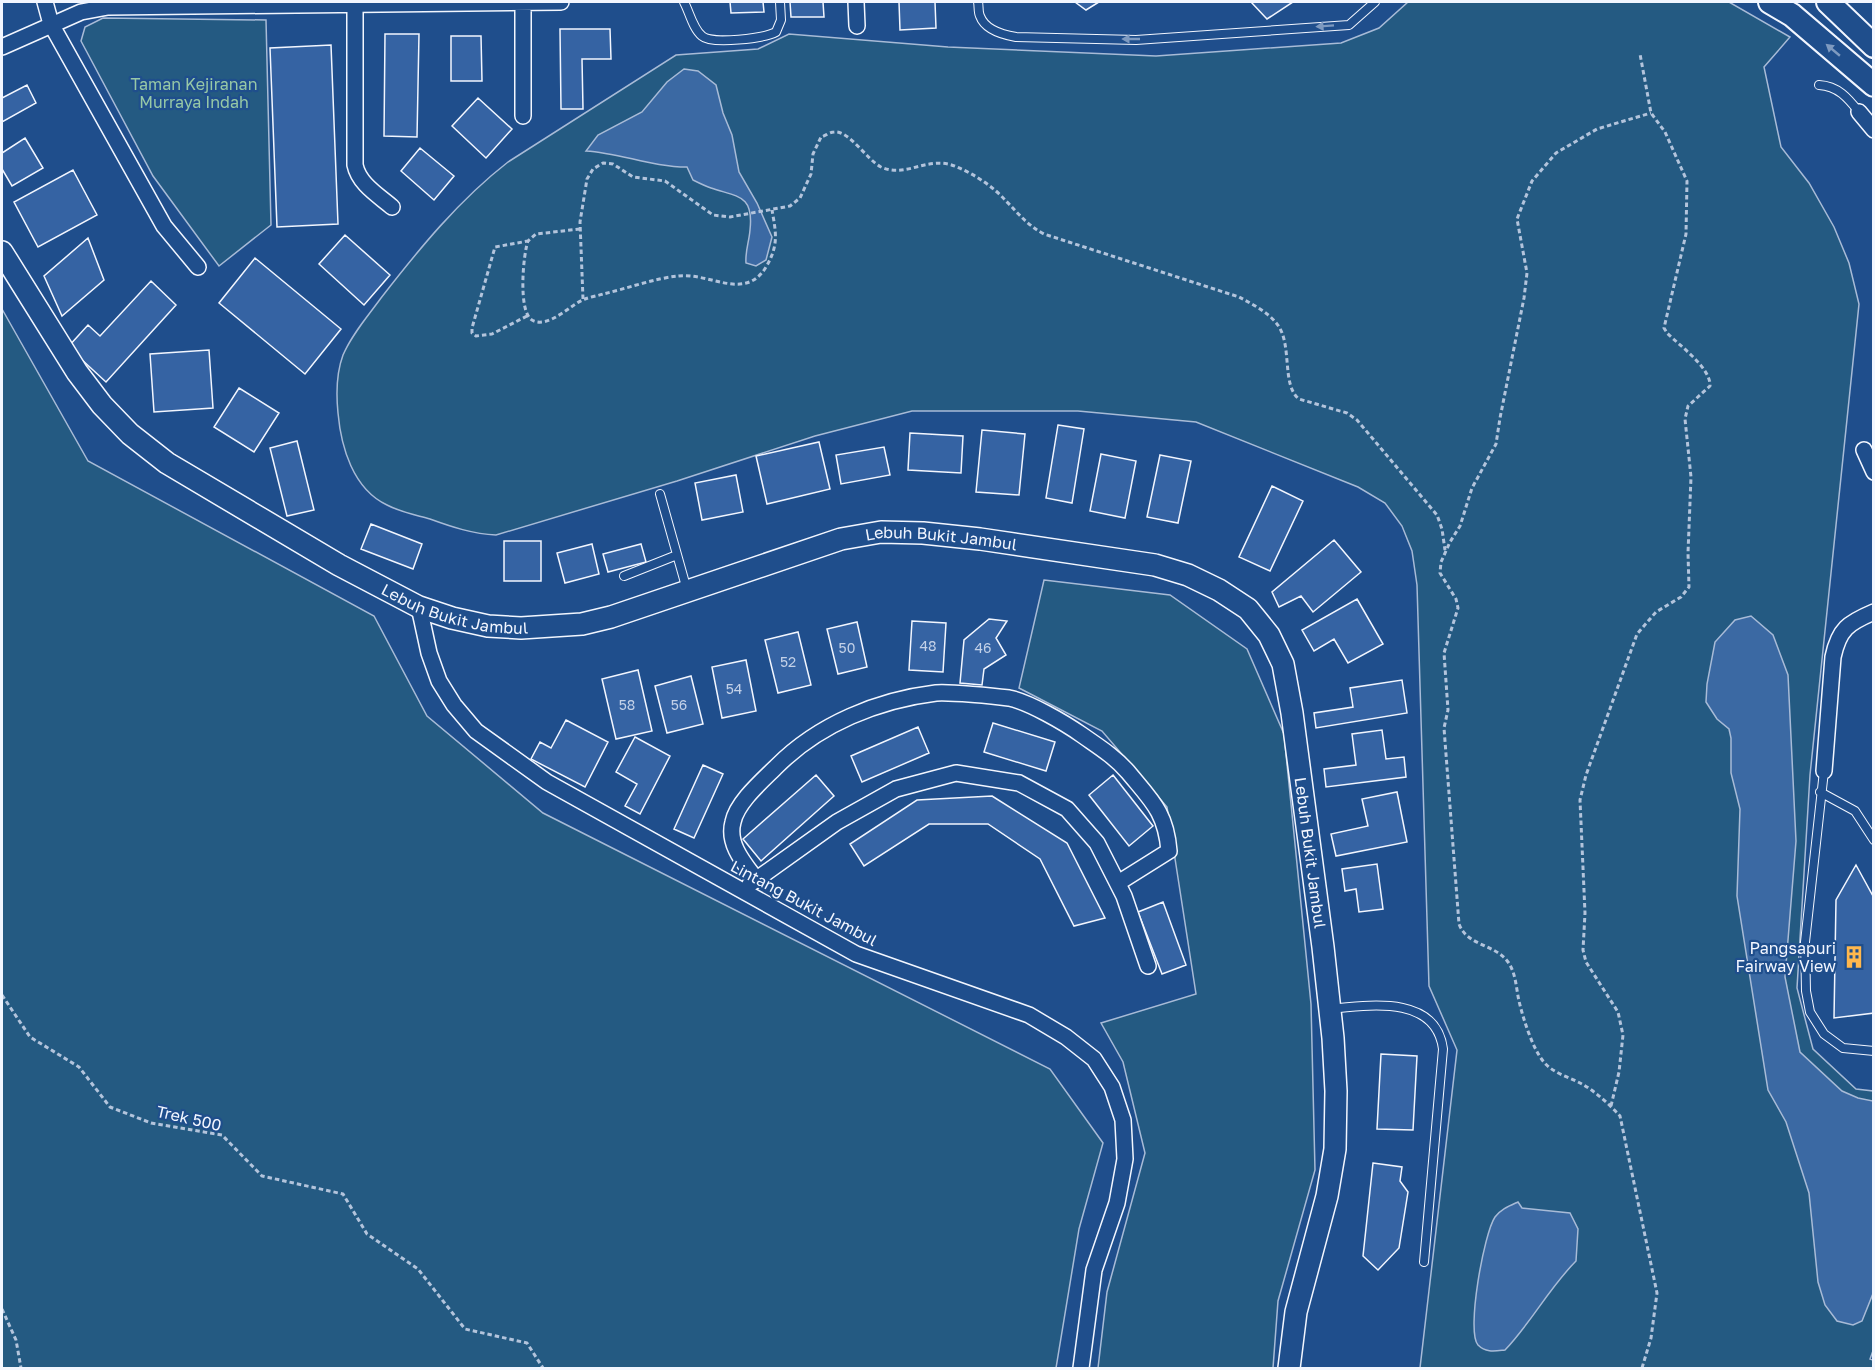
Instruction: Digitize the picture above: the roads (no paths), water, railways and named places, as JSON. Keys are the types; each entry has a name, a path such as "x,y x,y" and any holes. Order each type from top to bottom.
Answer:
{"main road":[{"path":"1770,2 1787,8 1874,85"},
{"path":"1828,2 1874,46"},
{"name":"Lebuh Bukit Jambul","path":"2,252 78,372 102,405 130,434 167,463 339,565 419,607 452,618 488,626 520,628 582,624 611,617 841,539 881,532 923,533 980,539 1155,565 1188,574 1248,609 1269,635 1283,664 1294,724 1330,1009 1336,1091 1335,1149 1327,1196 1296,1312 1289,1368"}],"street":[{"path":"45,2 51,24 164,226 198,267"},
{"path":"523,2 523,116"},
{"path":"2,47 81,12 108,7 195,3 561,2"},
{"path":"856,2 857,26"},
{"path":"355,3 355,165 362,182 392,207"},
{"path":"1859,112 1874,130"},
{"path":"1864,450 1874,472"},
{"name":"Lintang Bukit Jambul","path":"419,607 429,653 439,681 454,705 476,731 547,782 856,954 1029,1016 1066,1037 1094,1059 1112,1087 1124,1120 1125,1159 1117,1203 1094,1270 1081,1368"},
{"path":"1824,771 1836,643 1848,625 1874,612"},
{"path":"756,879 737,853 732,839 732,824 737,812 757,786 790,753 821,731 867,708 938,693 1011,699 1060,720 1115,757 1159,809 1168,833 1169,851 1118,883"},
{"path":"742,890 837,822 896,789 956,773 1019,783 1067,809 1097,843 1118,883 1148,966"}],"lane":[{"path":"684,2 701,36 710,40 766,37 776,32 781,20 780,2"},
{"path":"978,2 980,17 989,27 1001,34 1016,37 1136,40 1349,25 1375,2"},
{"path":"1819,85 1834,87 1845,95 1859,112"},
{"path":"660,494 688,591"},
{"path":"624,576 677,555"},
{"path":"1824,771 1805,942 1806,991 1810,1012 1824,1034 1843,1048 1874,1051"},
{"path":"1821,792 1855,812 1874,840"},
{"path":"1330,1009 1355,1006 1402,1007 1425,1017 1437,1028 1441,1037 1443,1049 1424,1262"}],"place":[{"name":"Pangsapuri Fairway View","path":"1854,957"}],"park label":[{"name":"Taman Kejiranan Murraya Indah","path":"194,93"}]}
